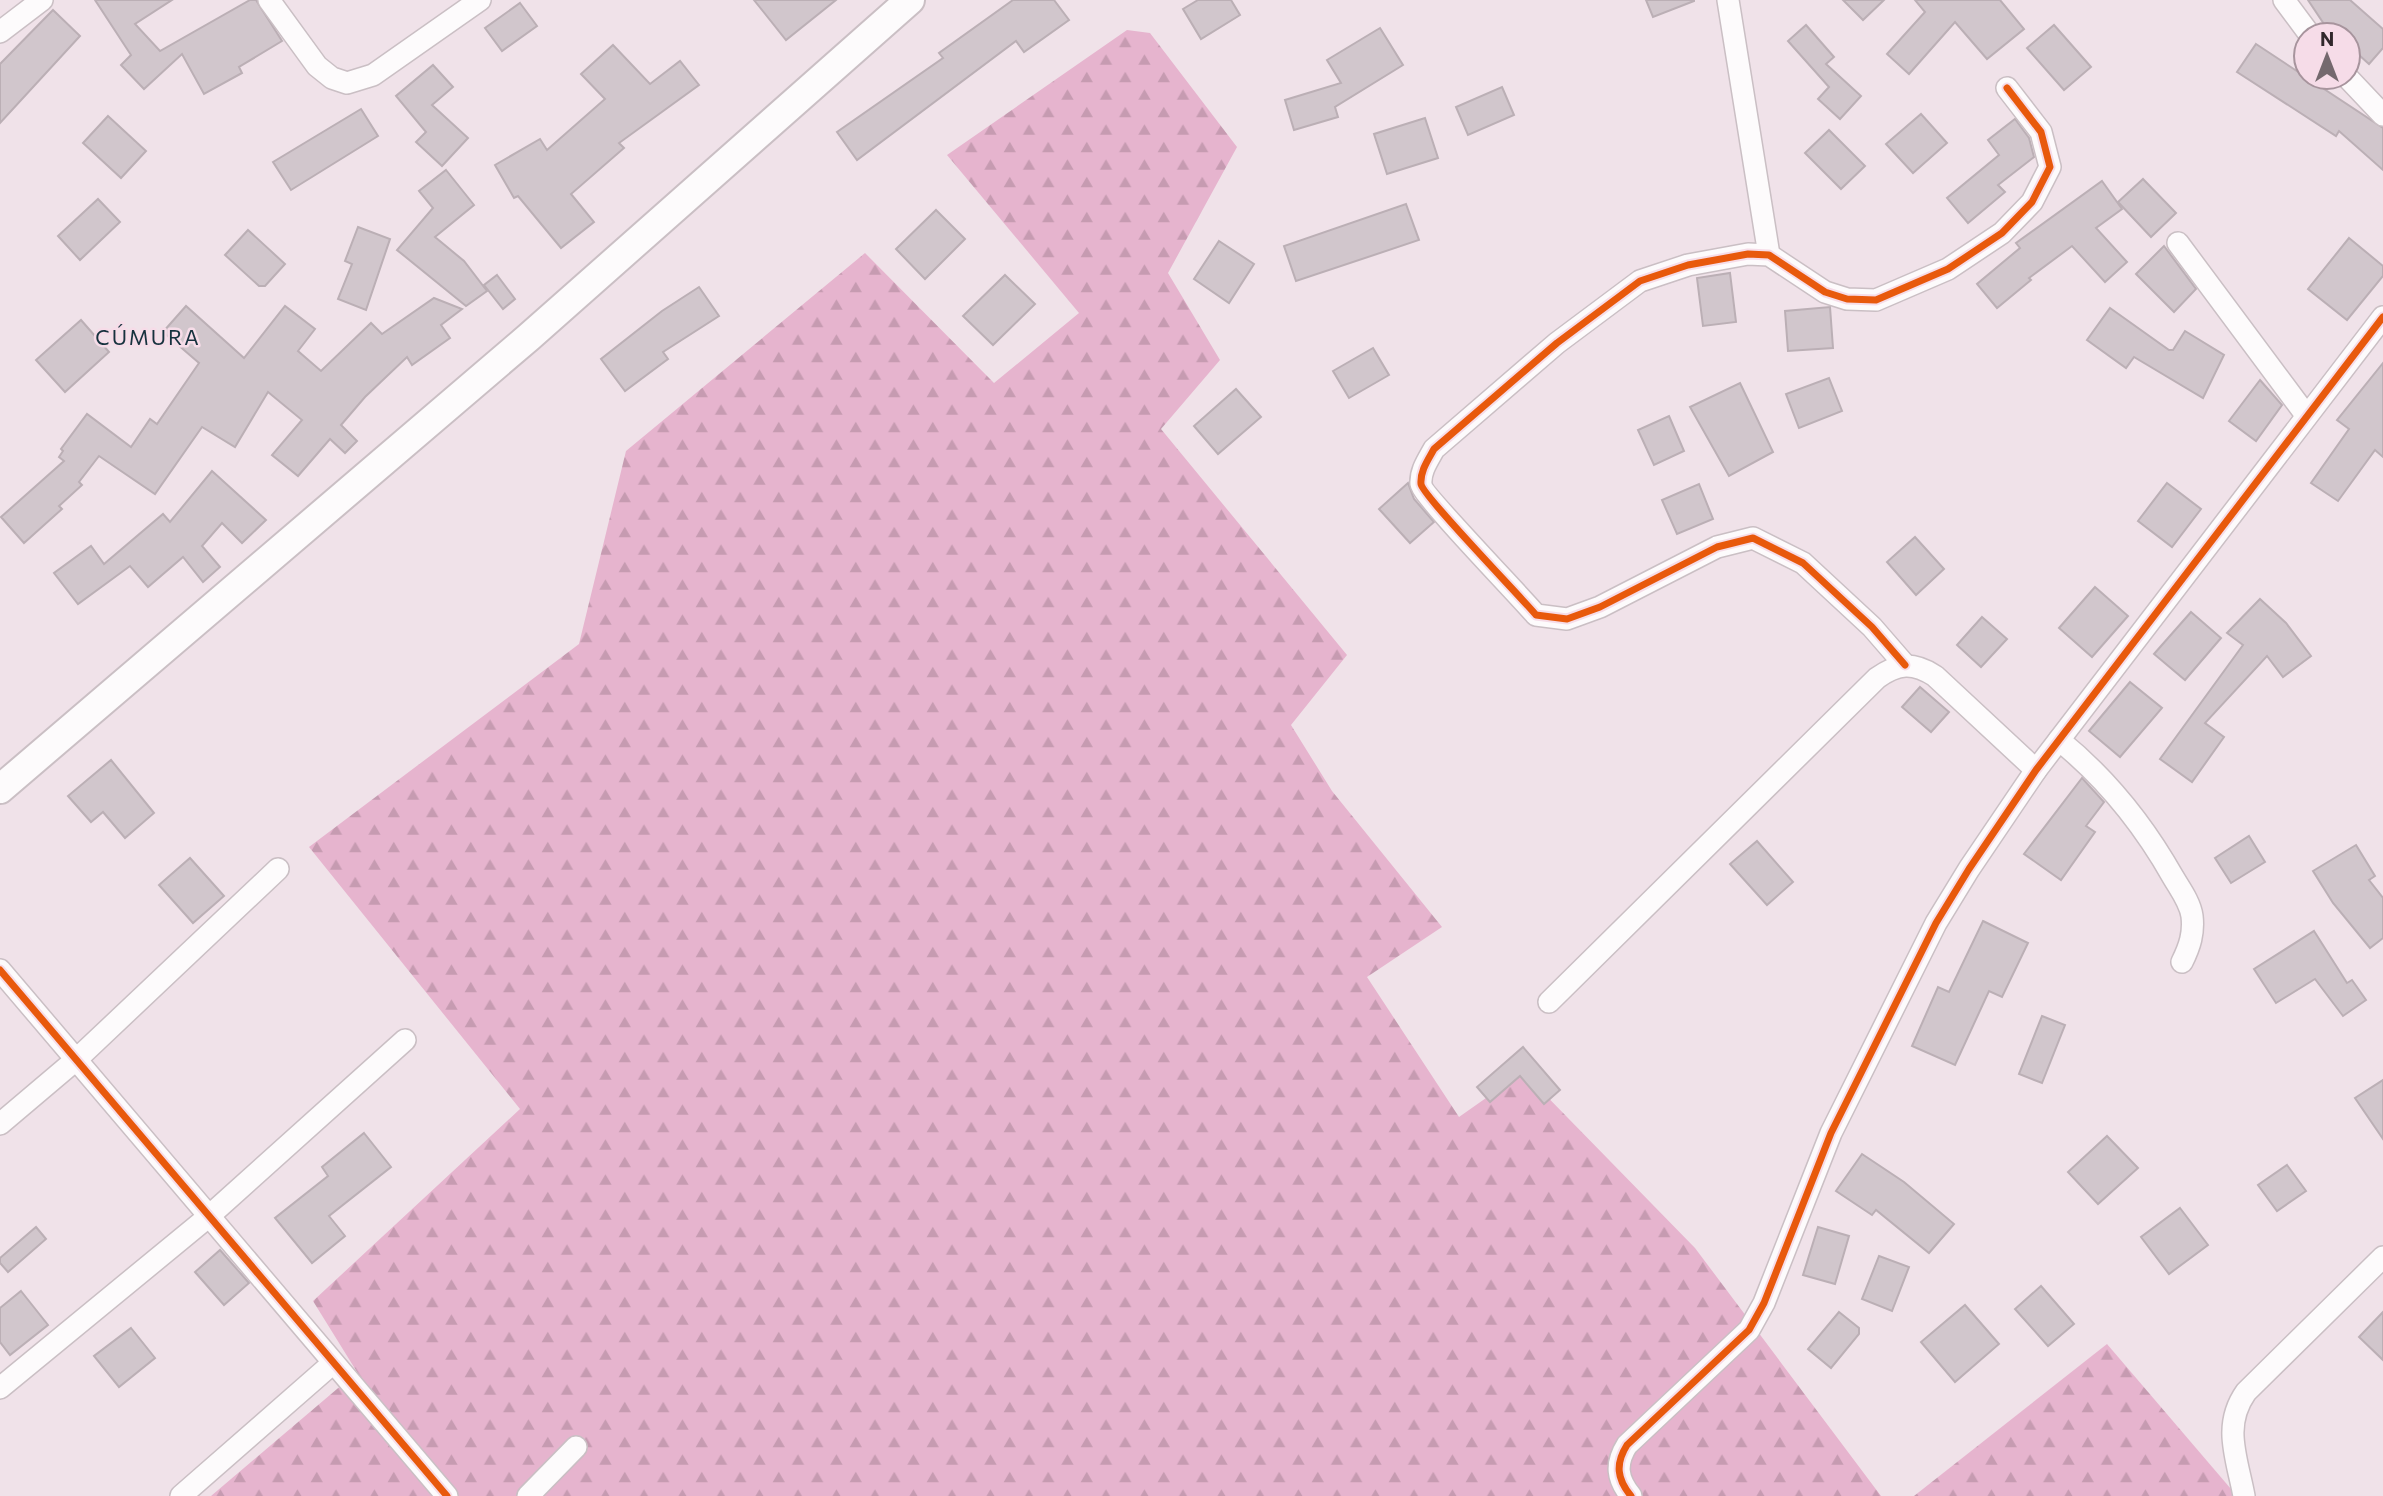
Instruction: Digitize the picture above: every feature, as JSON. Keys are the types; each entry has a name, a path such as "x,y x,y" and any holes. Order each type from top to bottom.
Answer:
{"main road":[{"path":"0,789 529,337 910,0"}],"street":[{"path":"0,32 42,0"},
{"path":"269,0 317,66 332,78 347,83 373,75 480,0"},
{"path":"1728,0 1769,254"},
{"path":"2284,0 2300,21"},
{"path":"1905,665 1872,627 1803,563 1753,538 1717,547 1600,607 1567,619 1536,615 1462,532 1435,508 1421,487 1423,469 1434,449 1613,298 1640,281 1688,265 1748,254 1769,254 1825,292 1847,299 1876,300 1948,269 2001,233 2032,202 2050,167 2041,131 2007,88"},
{"path":"2360,91 2383,115"},
{"path":"2178,243 2306,415"},
{"path":"1630,1496 1618,1469 1621,1455 1627,1446 1749,1330 1764,1303 1832,1133 1936,923 2036,770 2383,317"},
{"path":"1549,1002 1877,678 1892,667 1921,667 1935,676 2036,770"},
{"path":"2059,740 2116,792 2162,857 2186,900 2193,931 2190,946 2182,962"},
{"path":"0,1124 78,1058 278,869"},
{"path":"0,970 78,1058 208,1217 447,1496"},
{"path":"0,1388 208,1217 405,1040"},
{"path":"2244,1496 2234,1442 2234,1409 2246,1392 2383,1257"},
{"path":"181,1496 333,1363"},
{"path":"528,1496 576,1447"}],"green space":[{"path":"1127,30 1150,33 1237,147 1168,273 1220,360 1161,429 1347,655 1291,725 1332,791 1442,927 1367,977 1459,1117 1523,1072 1695,1248 1881,1496 211,1496 357,1372 313,1301 520,1109 309,847 579,644 626,451 865,253 994,383 1079,313 947,155"},
{"path":"2107,1344 2237,1496 1914,1496"}],"building":[{"path":"95,0 172,0 135,24 160,51 250,0 256,0 282,41 239,67 242,73 204,94 182,54 144,89 121,65 131,55"},
{"path":"754,0 836,0 786,40"},
{"path":"1013,0 1054,0 1069,20 1024,52 1016,41 857,160 837,132 943,58 939,53"},
{"path":"1198,0 1231,0 1240,15 1201,39 1183,9"},
{"path":"1646,0 1694,0 1694,1 1653,17"},
{"path":"1843,0 1884,0 1863,20"},
{"path":"1915,0 2000,0 2024,29 1987,59 1955,22 1909,74 1887,54 1925,12"},
{"path":"2308,0 2350,0 2383,29 2383,48 2369,64 2362,58 2362,21 2322,21"},
{"path":"520,3 537,26 502,51 485,28"},
{"path":"53,10 80,36 0,123 0,64"},
{"path":"1806,25 1834,57 1826,64 1861,96 1840,119 1818,99 1829,87 1788,41"},
{"path":"2054,25 2091,67 2064,90 2027,48"},
{"path":"1380,28 1403,65 1335,107 1338,117 1294,130 1285,100 1341,83 1327,60"},
{"path":"2256,44 2292,68 2292,91 2327,91 2383,128 2383,170 2339,131 2336,136 2237,72"},
{"path":"613,45 650,84 680,61 699,85 619,143 624,148 571,194 594,222 561,248 518,196 514,198 495,165 540,139 547,150 605,99 581,74"},
{"path":"433,65 453,87 432,105 468,138 442,166 416,142 426,132 396,96"},
{"path":"1502,87 1514,115 1468,135 1456,107"},
{"path":"361,109 378,136 291,190 273,162"},
{"path":"1921,114 1947,143 1913,173 1886,144"},
{"path":"108,116 146,151 121,178 83,143"},
{"path":"1425,118 1438,158 1387,174 1374,134"},
{"path":"2015,119 2029,138 2034,157 1998,185 2005,192 1968,223 1947,198 1999,155 1988,140"},
{"path":"1829,130 1865,166 1841,189 1805,153"},
{"path":"446,170 474,205 435,237 464,261 487,291 466,306 397,250 433,208 419,191"},
{"path":"2143,179 2176,213 2151,237 2118,202"},
{"path":"2102,181 2122,209 2096,228 2127,262 2105,282 2072,246 2029,278 2031,280 1997,308 1977,284 2020,248 2016,243"},
{"path":"98,199 120,222 80,260 58,236"},
{"path":"1406,204 1419,240 1296,281 1284,246"},
{"path":"936,210 965,239 925,279 896,249"},
{"path":"358,227 390,239 366,310 338,299 352,264 345,261"},
{"path":"248,230 285,264 265,286 259,286 225,255"},
{"path":"2349,238 2383,266 2383,276 2347,320 2308,289"},
{"path":"1219,241 1254,264 1229,303 1194,279"},
{"path":"2164,246 2196,289 2174,312 2136,274"},
{"path":"1730,273 1736,322 1703,326 1697,278"},
{"path":"497,275 515,299 503,309 484,285"},
{"path":"1005,275 1035,304 993,345 963,316"},
{"path":"699,287 719,316 663,352 668,359 625,391 601,359 662,311"},
{"path":"434,298 462,309 441,325 450,338 412,365 407,357 365,397 341,425 357,441 345,453 330,439 298,476 272,455 302,420 268,392 235,447 202,427 155,494 99,456 79,482 82,485 59,506 62,509 24,543 1,517 64,461 59,457 63,451 61,449 87,414 131,447 150,419 157,424 199,363 163,332 186,306 244,358 285,306 315,329 298,351 321,371 371,323 382,334"},
{"path":"1830,307 1833,348 1788,351 1785,311"},
{"path":"2110,308 2169,350 2173,350 2185,331 2224,355 2203,398 2134,357 2126,368 2087,340"},
{"path":"81,320 109,352 65,392 36,360"},
{"path":"1373,348 1389,375 1349,398 1333,371"},
{"path":"2383,363 2383,457 2375,450 2338,501 2311,483 2349,429 2337,420"},
{"path":"1829,378 1842,411 1799,428 1786,394"},
{"path":"2260,380 2282,405 2256,441 2229,421"},
{"path":"1740,383 1773,452 1729,476 1690,407"},
{"path":"1236,389 1261,417 1218,454 1194,426"},
{"path":"1669,416 1684,451 1654,465 1638,430"},
{"path":"212,471 266,520 242,543 222,523 202,546 220,567 203,582 183,557 148,587 130,566 78,604 54,573 91,546 104,564 163,514 170,522"},
{"path":"1408,483 1414,499 1434,522 1410,543 1379,509"},
{"path":"2167,483 2201,509 2172,547 2138,521"},
{"path":"1699,484 1713,519 1677,534 1662,500"},
{"path":"1915,537 1944,569 1916,595 1887,562"},
{"path":"2095,587 2128,616 2092,657 2059,628"},
{"path":"2260,599 2286,623 2311,656 2283,677 2267,656 2205,723 2224,737 2192,782 2160,759 2243,645 2227,633"},
{"path":"2191,612 2221,638 2185,680 2154,654"},
{"path":"1982,617 2007,639 1981,667 1957,645"},
{"path":"2130,682 2162,708 2120,757 2089,731"},
{"path":"1920,687 1949,712 1931,732 1902,707"},
{"path":"111,760 154,813 125,838 103,812 91,822 68,796"},
{"path":"2082,778 2104,802 2086,826 2095,832 2061,880 2024,854"},
{"path":"2249,836 2265,862 2231,883 2215,858"},
{"path":"1757,841 1793,882 1767,905 1730,864"},
{"path":"2356,845 2375,876 2369,880 2383,898 2383,938 2370,948 2333,903 2313,871"},
{"path":"190,858 224,896 193,923 159,885"},
{"path":"1983,921 2028,943 2002,997 1989,991 1955,1065 1912,1046 1938,987 1949,992"},
{"path":"2314,931 2347,983 2352,980 2366,1000 2343,1016 2315,979 2276,1003 2254,969"},
{"path":"2042,1016 2065,1025 2042,1083 2019,1074"},
{"path":"1523,1047 1560,1090 1544,1104 1520,1076 1490,1102 1477,1087"},
{"path":"2383,1080 2383,1139 2355,1098"},
{"path":"364,1133 391,1167 329,1216 345,1236 312,1263 275,1218 328,1176 322,1167"},
{"path":"2107,1136 2138,1168 2098,1204 2068,1172"},
{"path":"1862,1154 1904,1182 1954,1224 1929,1253 1876,1210 1872,1215 1836,1191"},
{"path":"2287,1165 2306,1191 2277,1211 2258,1185"},
{"path":"2180,1208 2208,1245 2169,1274 2141,1237"},
{"path":"36,1227 46,1239 8,1272 0,1263 0,1258"},
{"path":"1818,1227 1849,1236 1835,1284 1803,1275"},
{"path":"220,1250 249,1283 224,1305 195,1272"},
{"path":"1879,1256 1909,1267 1892,1311 1862,1299"},
{"path":"2041,1286 2074,1324 2048,1346 2015,1309"},
{"path":"21,1291 48,1325 10,1355 0,1342 0,1308"},
{"path":"1965,1305 1999,1344 1955,1382 1921,1342"},
{"path":"1839,1312 1859,1328 1859,1334 1831,1368 1808,1349"},
{"path":"2383,1312 2383,1360 2359,1337"},
{"path":"131,1328 155,1358 119,1387 94,1356"}],"cycle path":[{"path":"1905,665 1872,627 1803,563 1753,538 1717,547 1600,607 1567,619 1536,615 1437,507 1421,484 1422,475 1434,449 1557,343 1640,281 1688,265 1748,254 1769,255 1825,292 1847,299 1876,300 1948,269 2002,233 2032,202 2050,167 2041,132 2007,88"},
{"path":"1631,1496 1620,1477 1619,1465 1623,1452 1627,1445 1749,1330 1764,1303 1831,1133 1936,923 1969,869 2036,770 2383,317"},
{"path":"0,970 447,1496"}],"district":[{"name":"CÚMURA","path":"148,336"}]}
